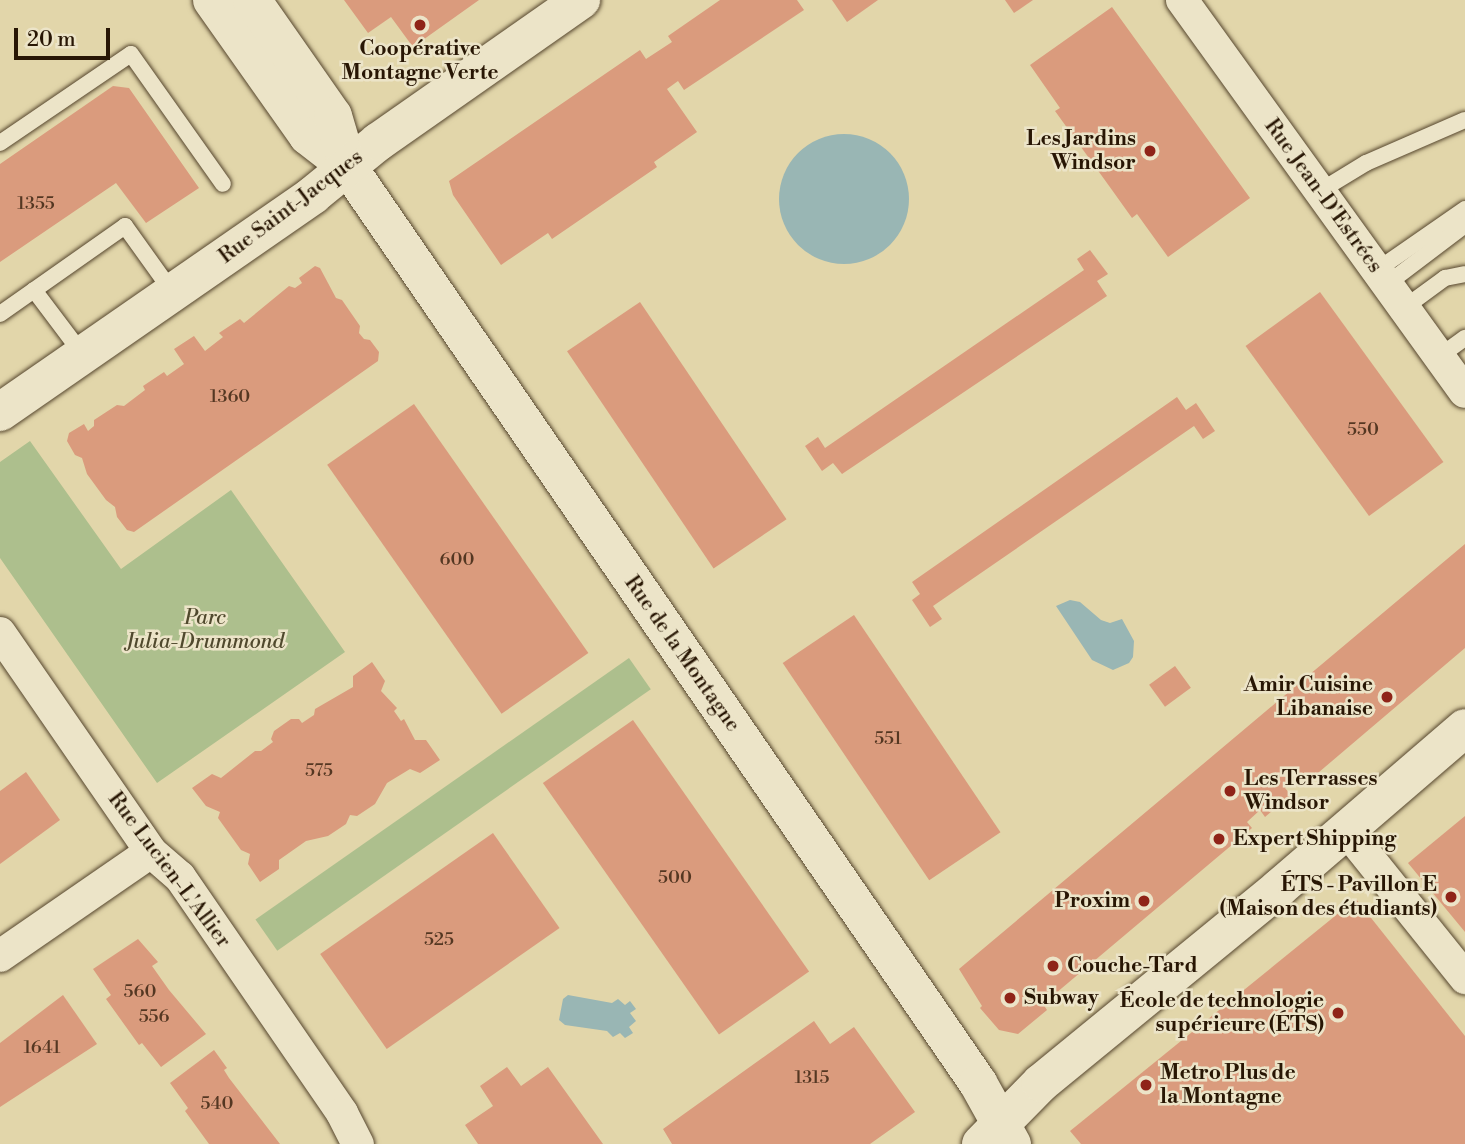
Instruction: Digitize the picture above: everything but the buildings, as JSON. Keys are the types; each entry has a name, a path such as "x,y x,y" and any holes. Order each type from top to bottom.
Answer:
{"street":[{"name":"Rue de la Montagne","path":"212,0 309,136 348,167 978,1083 998,1137"},
{"name":"Rue de la Montagne","path":"252,0 333,116 348,167"},
{"name":"Rue Saint-Jacques","path":"0,412 313,195 378,142 582,0"},
{"name":"Rue Jean-D'Estrées","path":"1182,0 1465,392"},
{"name":"Rue Lucien-L'Allier","path":"0,634 151,852 180,877 342,1113 358,1144"},
{"path":"998,1137 1041,1083 1347,831 1465,728"},
{"path":"1347,831 1465,978"},
{"path":"0,956 151,852"}],"lane":[{"path":"0,143 131,54 223,184"},
{"path":"1320,191 1366,163 1465,120"},
{"path":"1389,287 1465,209"},
{"path":"1389,287 1465,225"},
{"path":"0,314 125,226 173,293"},
{"path":"1389,287 1465,274"},
{"path":"34,290 82,355"},
{"path":"1440,356 1465,338"}],"green space":[{"name":"Parc Julia-Drummond","path":"30,441 121,569 231,490 345,652 157,783 0,558 0,462"},
{"path":"629,658 651,689 277,951 255,920"}],"water":[{"path":"844,134 869,139 890,153 904,174 909,199 904,224 890,245 869,259 844,264 819,259 798,245 784,224 779,199 784,174 798,153 819,139"},
{"path":"1070,600 1080,602 1101,620 1110,623 1122,619 1134,641 1133,657 1129,663 1113,670 1092,660 1056,606"},
{"path":"568,995 612,1003 618,999 625,1005 630,1001 636,1009 630,1013 636,1021 629,1027 633,1033 625,1038 620,1033 613,1037 607,1031 565,1025 559,1020 563,999"}],"place":[{"name":"Coopérative Montagne Verte","path":"420,25"},
{"name":"Les Jardins Windsor","path":"1150,151"},
{"name":"Amir Cuisine Libanaise","path":"1387,697"},
{"name":"Les Terrasses Windsor","path":"1230,791"},
{"name":"Expert Shipping","path":"1219,839"},
{"name":"ÉTS - Pavillon E (Maison des étudiants)","path":"1451,897"},
{"name":"Proxim","path":"1144,901"},
{"name":"Couche-Tard","path":"1053,966"},
{"name":"Subway","path":"1010,998"},
{"name":"École de technologie supérieure (ÉTS)","path":"1338,1013"},
{"name":"Metro Plus de la Montagne","path":"1146,1085"}]}
